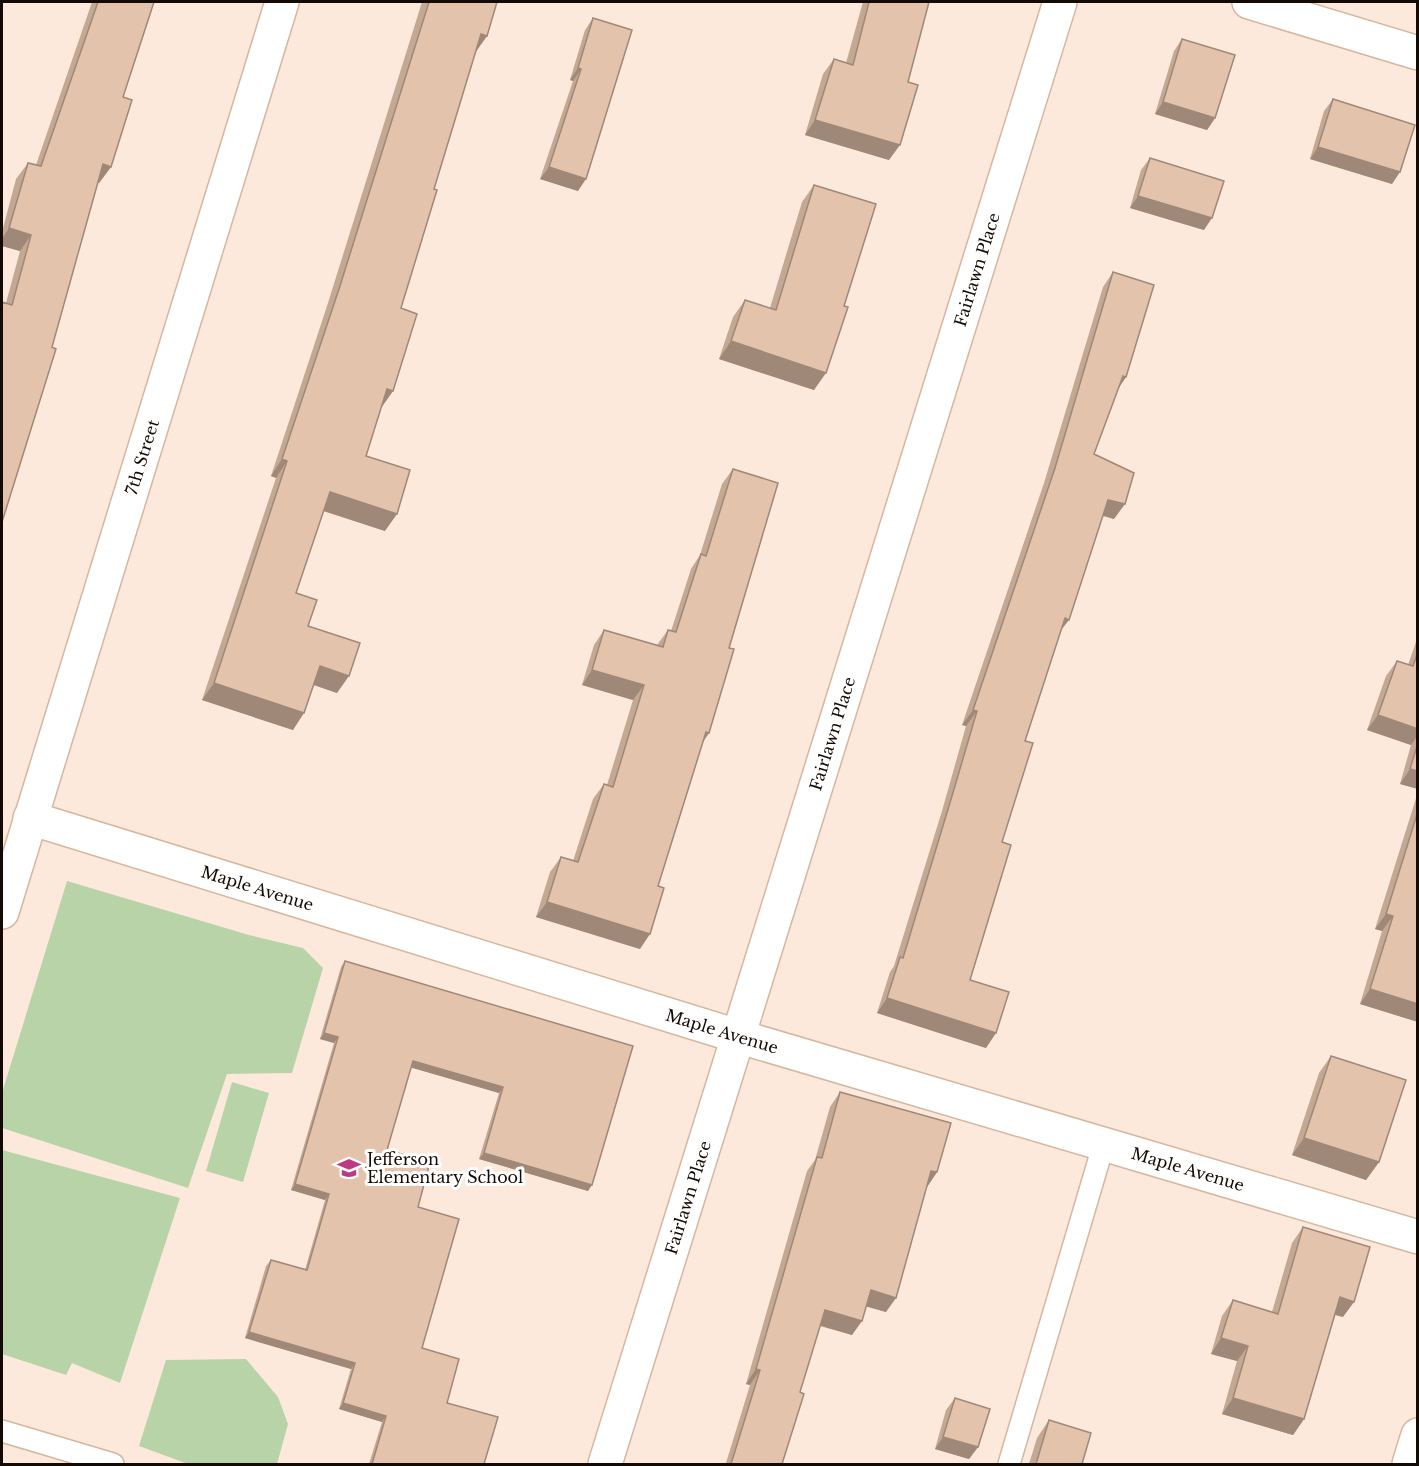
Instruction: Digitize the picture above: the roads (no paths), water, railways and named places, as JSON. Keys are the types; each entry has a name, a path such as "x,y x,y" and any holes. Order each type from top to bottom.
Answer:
{"street":[{"name":"7th Street","path":"2,912 282,2"},
{"name":"Fairlawn Place","path":"605,1464 1060,2"},
{"path":"1250,2 1418,53"},
{"name":"Maple Avenue","path":"30,818 737,1036 1418,1237"},
{"path":"1409,1464 1418,1435"}],"lane":[{"path":"1010,1464 1104,1143"},
{"path":"2,1431 113,1464"}],"place":[{"name":"Jefferson Elementary School","path":"349,1168"}]}
